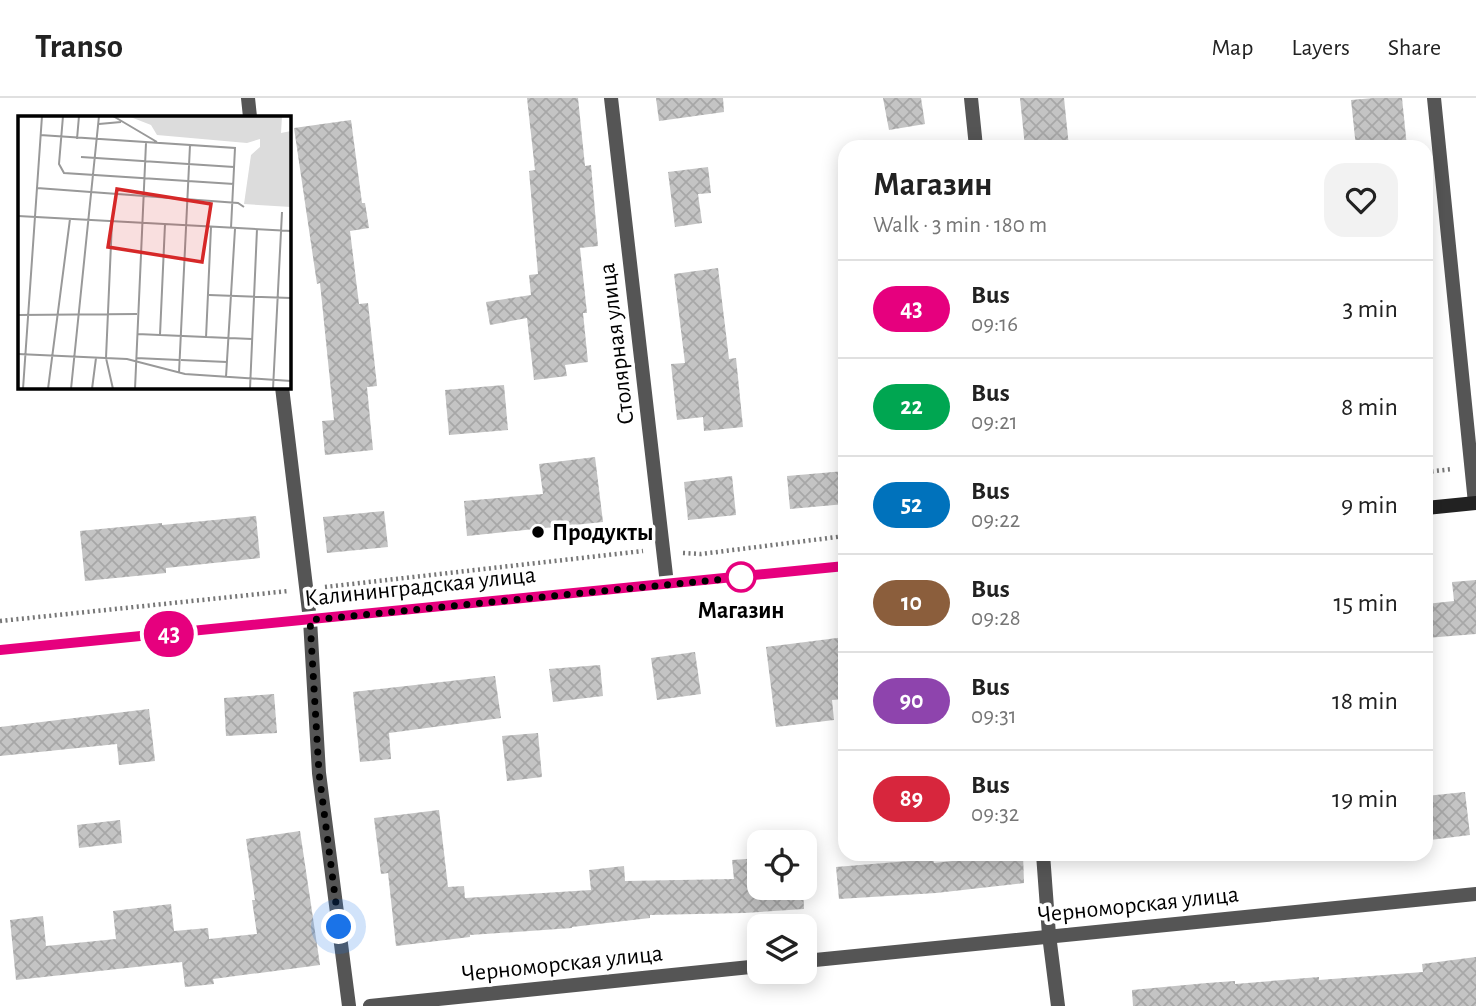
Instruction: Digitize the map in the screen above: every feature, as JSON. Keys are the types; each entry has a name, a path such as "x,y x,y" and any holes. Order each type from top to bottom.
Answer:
{"main road":[{"path":"1433,507 1476,503"},
{"name":"Калининградская улица","path":"0,650 838,567"}],"street":[{"path":"248,98 250,116"},
{"name":"Столярная улица","path":"611,98 667,584"},
{"path":"971,98 975,140"},
{"path":"1434,98 1476,503"},
{"path":"282,388 310,620 319,773 349,1006"},
{"path":"1044,861 1058,1006"},
{"name":"Черноморская улица","path":"817,960 1476,894"},
{"name":"Черноморская улица","path":"370,1006 747,966"}],"path":[{"path":"0,621 663,550 701,554 838,537"}],"building":[{"path":"527,98 578,98 585,166 591,165 598,246 580,248 587,313 583,313 588,362 565,365 567,376 534,380 527,318 490,325 486,302 531,295 529,275 538,274 529,171 535,170"},
{"path":"656,98 723,98 724,112 659,121"},
{"path":"883,98 921,98 925,124 889,130"},
{"path":"1020,98 1064,98 1068,140 1024,140"},
{"path":"1402,98 1406,140 1355,140 1351,100"},
{"path":"351,120 362,203 365,203 369,228 350,231 359,304 368,303 377,386 367,387 373,450 325,455 322,421 334,420 320,283 317,284 294,128"},
{"path":"708,167 711,193 698,194 702,223 675,227 668,172"},
{"path":"718,268 729,359 736,358 743,427 704,431 703,417 677,420 671,364 685,363 674,274"},
{"path":"504,385 508,430 449,435 445,390"},
{"path":"595,457 603,522 467,536 464,501 543,494 539,464"},
{"path":"838,472 838,505 790,509 787,476"},
{"path":"732,476 736,515 688,520 684,482"},
{"path":"384,511 388,547 327,553 323,517"},
{"path":"256,516 260,558 166,568 166,573 85,581 80,531"},
{"path":"1476,580 1476,634 1433,637 1433,603 1454,601 1452,582"},
{"path":"838,638 838,700 832,700 834,720 776,727 766,647"},
{"path":"695,652 701,694 657,700 651,658"},
{"path":"600,665 603,696 553,702 549,669"},
{"path":"495,676 501,718 389,733 391,759 360,762 353,692"},
{"path":"274,694 277,733 226,736 224,698"},
{"path":"149,709 155,761 119,765 117,744 0,756 0,727"},
{"path":"538,733 542,777 507,781 502,736"},
{"path":"1465,792 1470,835 1433,840 1433,795"},
{"path":"439,810 448,887 464,886 465,898 591,890 589,870 624,866 625,881 734,879 732,860 747,859 747,900 804,900 804,909 650,915 650,918 572,928 470,935 396,946 388,873 381,874 374,818"},
{"path":"120,820 122,843 79,848 77,825"},
{"path":"300,831 320,965 213,979 214,984 185,987 182,962 16,980 10,920 43,916 46,946 116,939 113,911 171,904 174,931 208,928 209,939 257,934 246,839"},
{"path":"909,861 1023,861 1024,883 936,893 839,899 836,867"},
{"path":"1476,957 1476,1006 1133,1006 1132,990 1235,981 1235,984 1319,977 1319,980 1423,972 1422,964"}],"bus line":[{"name":"43","path":"0,650 838,567"}],"place":[{"name":"Продукты","path":"538,532"},
{"name":"Магазин","path":"741,577"}],"route":[{"path":"339,927 319,773 310,620 745,577 741,577"}]}
